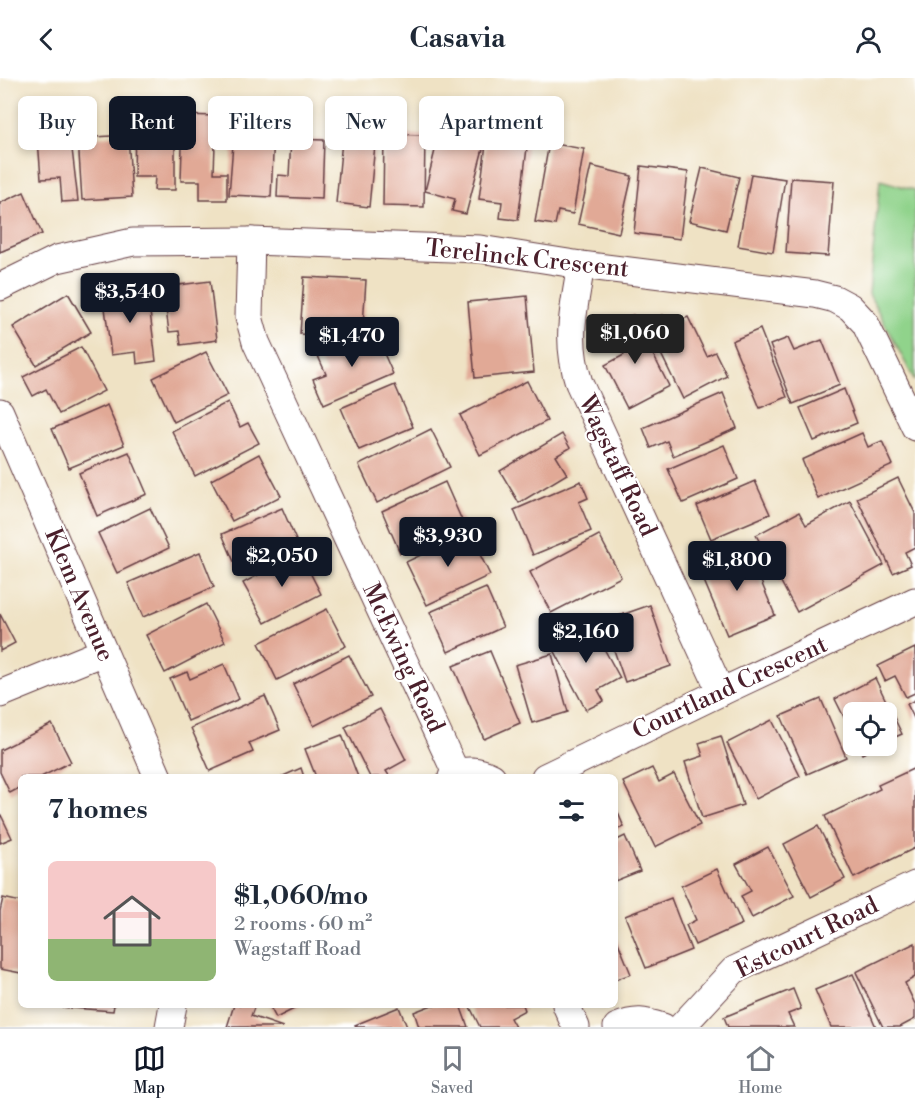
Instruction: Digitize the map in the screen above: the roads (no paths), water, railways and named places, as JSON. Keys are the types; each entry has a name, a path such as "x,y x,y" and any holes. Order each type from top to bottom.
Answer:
{"street":[{"name":"Terelinck Crescent","path":"0,287 57,259 133,242 251,241 480,249 581,265 815,294 835,298 850,307 865,323 915,427"},
{"name":"McEwing Road","path":"251,241 249,317 256,342 454,774"},
{"name":"Wagstaff Road","path":"581,265 570,339 572,362 579,383 721,692"},
{"name":"Klem Avenue","path":"0,412 157,774"},
{"name":"Courtland Crescent","path":"551,774 915,601"},
{"path":"0,694 104,652"},
{"path":"459,774 479,770 486,774"},
{"name":"Estcourt Road","path":"681,1027 734,969 915,885"},
{"path":"169,1027 172,1008"},
{"path":"567,1008 576,1027"},
{"path":"617,1027 629,1022 641,1021 663,1027"}]}
